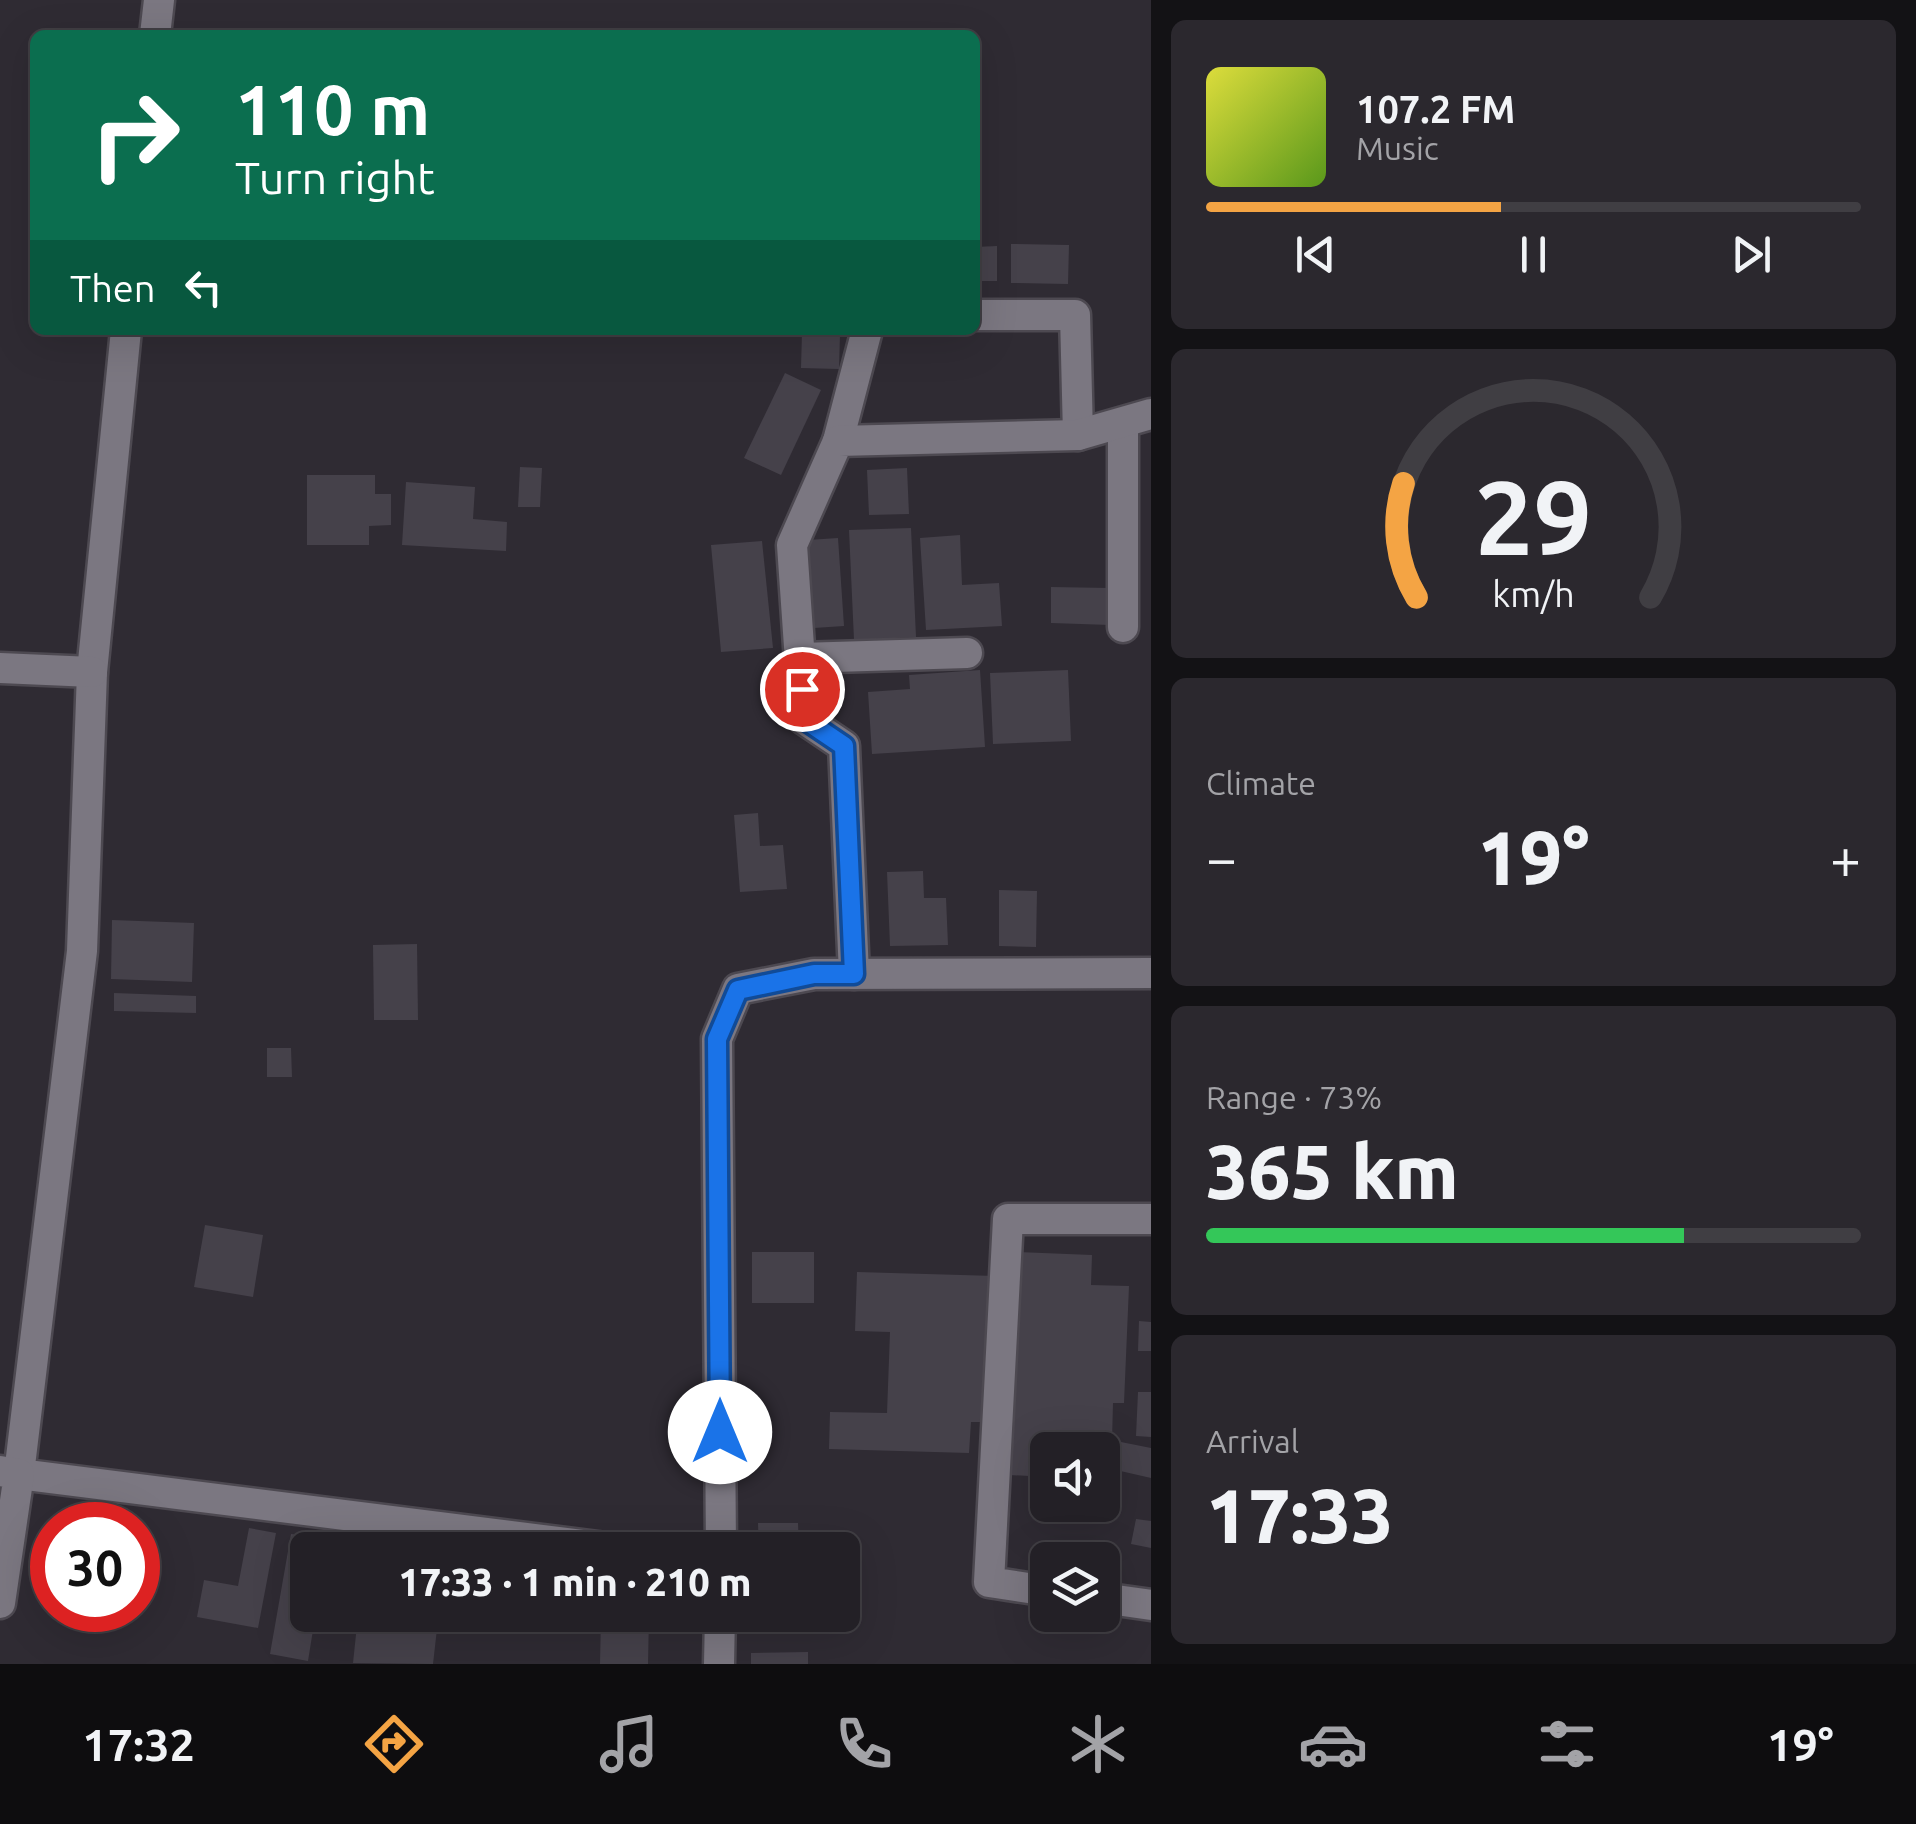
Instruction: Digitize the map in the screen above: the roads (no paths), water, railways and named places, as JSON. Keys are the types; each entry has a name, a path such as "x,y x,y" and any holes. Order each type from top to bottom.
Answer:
{"street":[{"path":"156,30 159,0"},
{"path":"980,315 1075,315 1078,436"},
{"path":"0,1603 9,1472 63,1140 82,951 92,672 126,335"},
{"path":"854,974 844,746 804,719 792,545 838,441 866,335"},
{"path":"838,441 1078,436 1137,418 1123,627"},
{"path":"800,658 968,653"},
{"path":"0,668 92,672"},
{"path":"721,1532 717,1039 738,990 814,974 1151,973"},
{"path":"1030,1588 990,1582 1008,1219 1151,1219"},
{"path":"9,1472 481,1532"},
{"path":"1120,1601 1151,1606"},
{"path":"719,1664 720,1632"}]}
